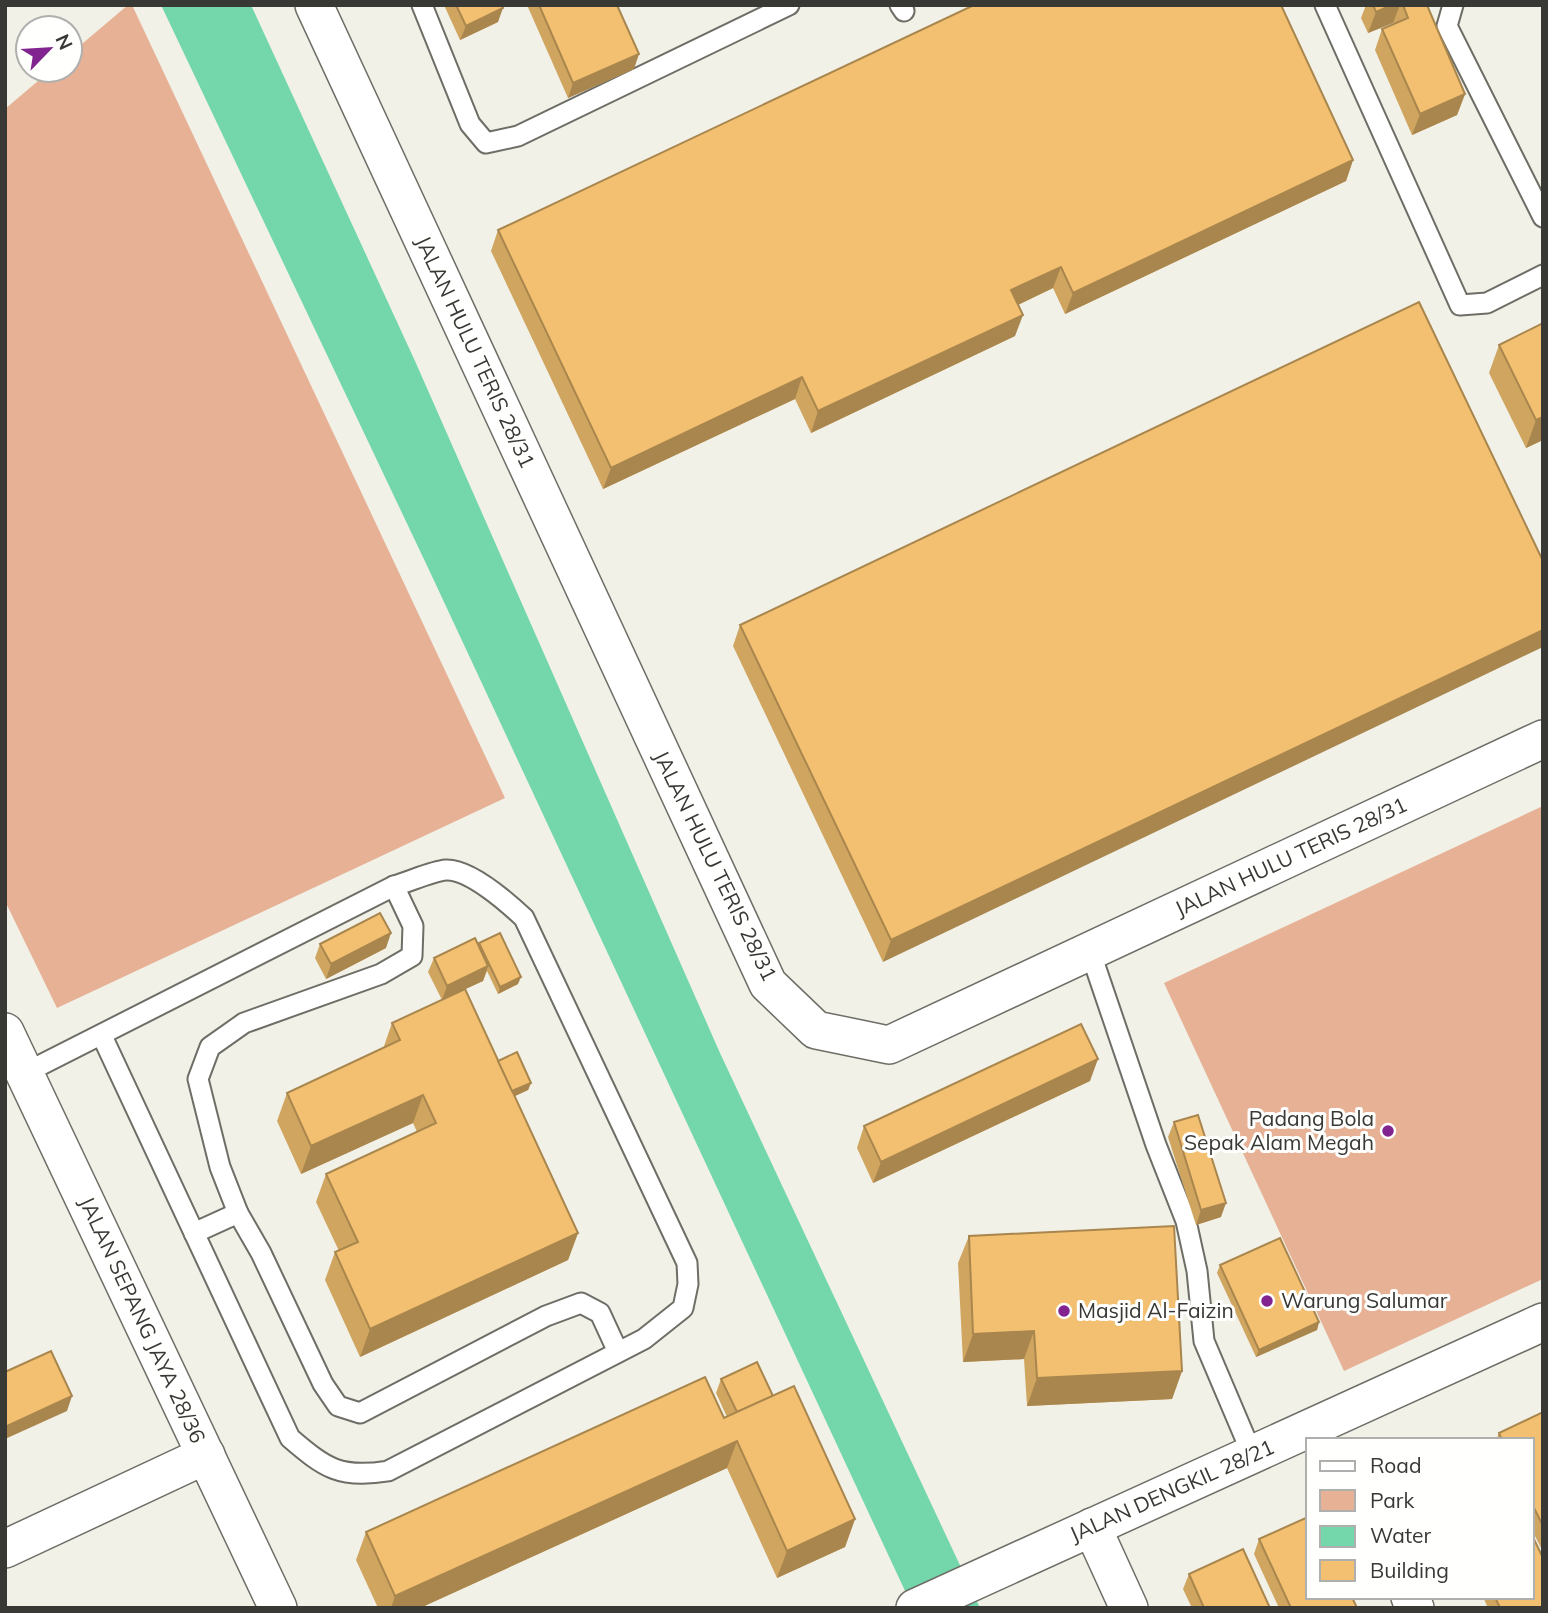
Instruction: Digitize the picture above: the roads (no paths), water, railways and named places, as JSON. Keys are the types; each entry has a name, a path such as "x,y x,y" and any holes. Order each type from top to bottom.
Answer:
{"street":[{"name":"JALAN HULU TERIS 28/31","path":"314,5 768,984 816,1030 889,1045 1543,739"},
{"name":"JALAN SEPANG JAYA 28/36","path":"5,1032 278,1608"},
{"name":"JALAN DENGKIL 28/21","path":"915,1608 1252,1454 1332,1430 1543,1322"},
{"path":"5,1549 206,1455"},
{"path":"1092,1527 1129,1608"}],"lane":[{"path":"422,5 470,124 486,143 518,136 789,5"},
{"path":"1325,5 1460,305 1487,303 1543,275"},
{"path":"1453,5 1447,26 1543,217"},
{"path":"25,1073 394,886 447,870 471,878 498,895 524,918 687,1263 688,1284 683,1308 644,1339 388,1471 348,1474 325,1465 290,1438 102,1036"},
{"path":"394,886 413,926 412,956 381,974 244,1023 209,1047 198,1079 220,1167 238,1213 261,1253 323,1384 338,1406 360,1413 546,1316 581,1303 600,1313 618,1352"},
{"path":"1090,951 1156,1145 1186,1222 1198,1270 1205,1341 1252,1454"},
{"path":"194,1233 238,1213"}],"water":[{"path":"161,5 251,5 415,361 720,1053 980,1608 913,1608 430,572"}],"place":[{"name":"Padang Bola Sepak Alam Megah","path":"1388,1131"},
{"name":"Warung Salumar","path":"1267,1301"},
{"name":"Masjid Al-Faizin","path":"1064,1311"}]}
